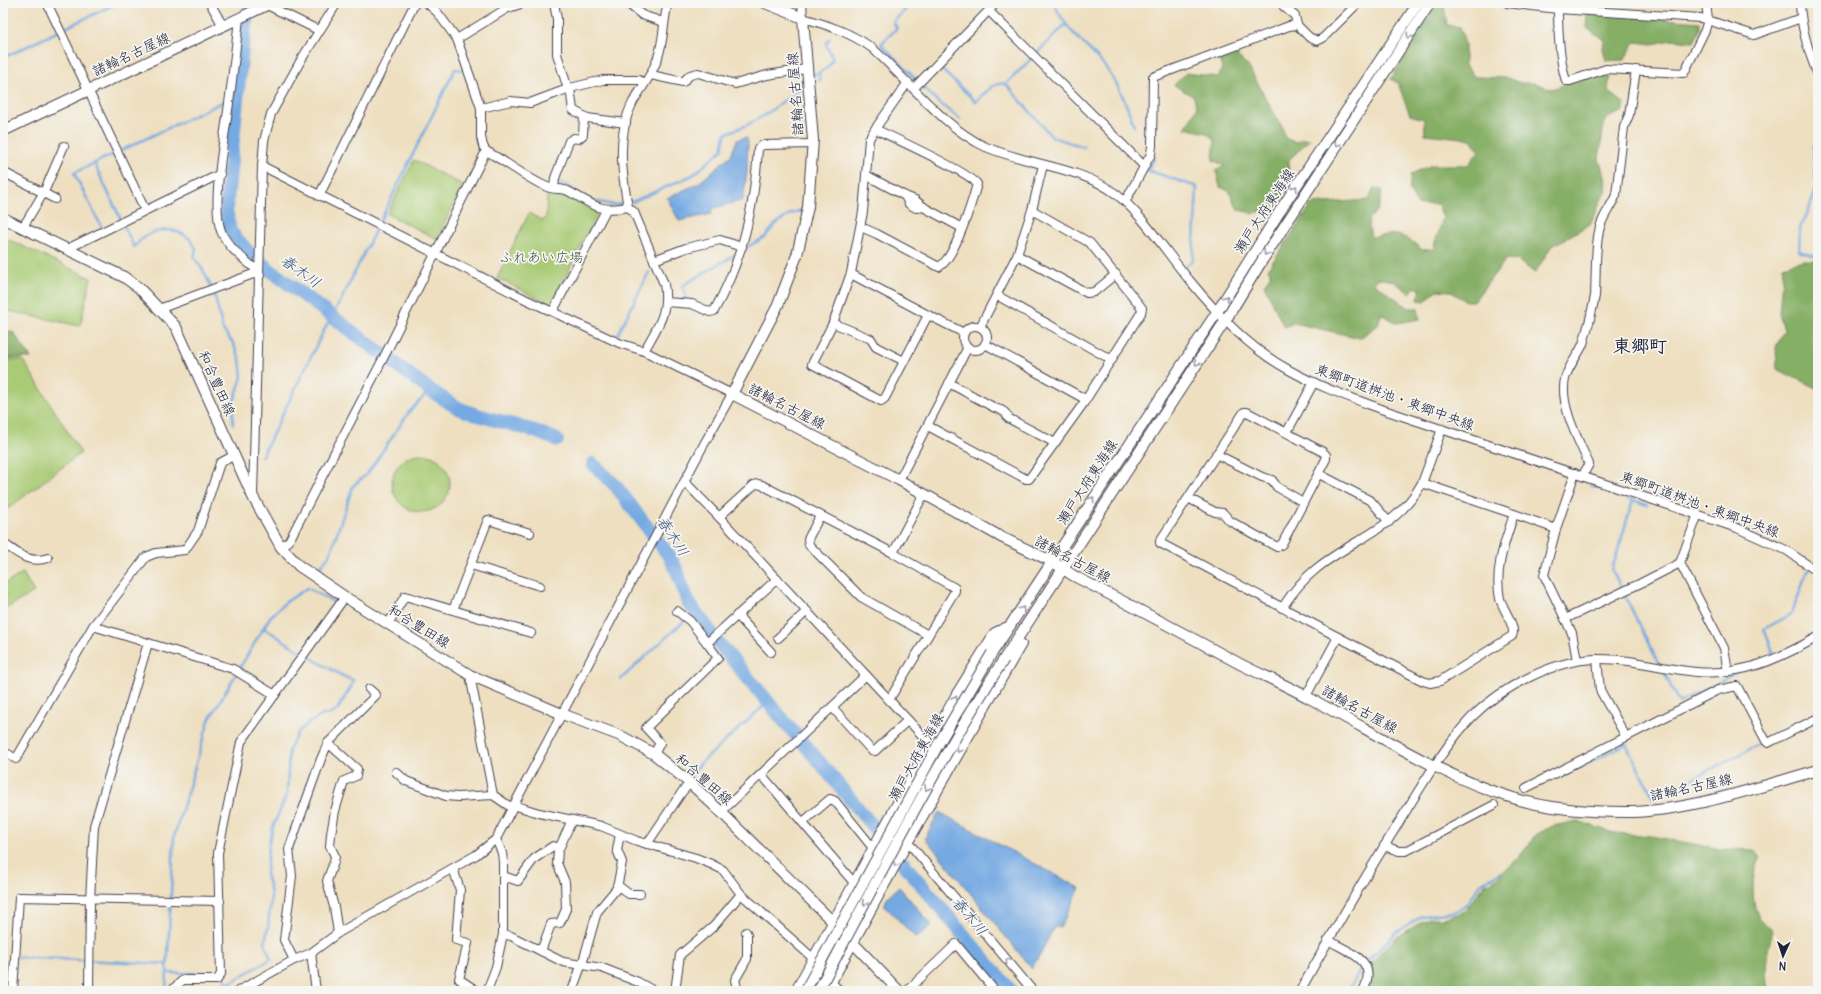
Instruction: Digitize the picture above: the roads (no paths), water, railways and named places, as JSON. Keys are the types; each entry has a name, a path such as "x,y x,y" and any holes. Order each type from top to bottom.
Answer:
{"main road":[{"name":"瀬戸大府東海線","path":"805,991 932,756 992,653 1053,562 1075,525 1217,312 1285,203 1418,3"},
{"name":"瀬戸大府東海線","path":"818,991 969,713 1225,321 1262,259 1430,3"},
{"path":"768,4 803,18"},
{"name":"諸輪名古屋線","path":"3,131 240,18 264,5"},
{"name":"諸輪名古屋線","path":"803,18 813,144 808,207 797,255 770,321 732,394 899,480 1001,537 1053,562 1063,569 1244,666 1306,696 1435,765 1492,791 1530,803 1580,810 1626,812 1662,810 1693,804 1818,770"},
{"name":"和合豊田線","path":"3,218 124,277 139,288 176,327 233,456 253,497 281,547 299,566 344,597 470,675 562,714 621,736 654,754 690,783 721,812 834,923 899,991"},
{"path":"796,991 957,694 995,633 1010,626"},
{"path":"828,987 907,843 1020,646 1023,630"}],"street":[{"path":"47,3 145,210"},
{"path":"210,3 223,26"},
{"path":"253,497 258,271 261,254 262,166 264,141 271,114 301,60 337,3"},
{"path":"319,196 415,3"},
{"path":"427,3 457,39 481,108 481,137 486,151 548,188 567,190 593,205 606,210 628,207"},
{"path":"457,39 506,9 523,3"},
{"path":"554,3 558,19 557,54 569,88 573,110 584,116 626,123"},
{"path":"628,3 642,15 663,22"},
{"path":"644,351 658,326 666,302 664,284 634,212 628,207 622,168 626,123 633,104 651,75 658,57 663,22 668,3"},
{"path":"802,3 803,18"},
{"path":"914,88 996,3"},
{"path":"1284,3 1284,7 1295,16 1297,25 1309,37 1317,41 1358,3"},
{"path":"1507,3 1701,18 1754,35 1800,18"},
{"path":"1558,8 1560,46 1566,81 1606,69 1684,73 1702,38 1708,20 1706,3"},
{"path":"1800,3 1800,18 1804,40 1818,75"},
{"path":"264,5 320,31"},
{"path":"989,11 1144,166"},
{"path":"240,18 220,174 218,212 221,231 232,248 258,271"},
{"name":"東郷町道桝池・東郷中央線","path":"803,18 830,26 859,39 883,57 951,124 976,142 1003,154 1083,176 1106,187 1126,202 1225,321 1267,357 1289,370 1314,382 1384,410 1579,474 1736,528 1786,550 1818,572"},
{"path":"1126,202 1151,154 1153,77 1289,26 1297,25"},
{"path":"651,75 683,82 690,75 698,73 735,84 773,74 806,69"},
{"path":"1576,660 1572,633 1544,575 1556,529 1579,474 1589,464 1569,419 1565,381 1569,369 1583,343 1593,305 1595,296 1598,232 1616,195 1624,127 1629,115 1636,70"},
{"path":"481,108 512,101 530,103 569,88 608,80 639,80 645,83"},
{"path":"908,82 875,129 868,145 861,227 851,274 833,323 812,364 881,401 885,398 928,315"},
{"path":"554,188 555,178 569,141 574,138 578,139 582,135 584,116"},
{"path":"861,227 939,267 943,265 962,228 977,184 975,181 875,129"},
{"path":"666,302 695,305 710,312 714,311 735,269 742,247 754,197 759,146 813,144"},
{"path":"23,227 44,192 64,146"},
{"path":"281,547 289,541 382,361 486,151"},
{"path":"980,327 998,296 1017,255 1032,210 1043,165"},
{"path":"238,991 294,960 311,953 338,933 476,855 496,839 703,446 732,394 644,351 620,343 553,311 319,196 262,166"},
{"path":"3,172 55,198"},
{"path":"67,249 220,174"},
{"path":"866,175 919,202 924,207 962,228"},
{"path":"553,311 606,210"},
{"path":"928,426 1026,479 1032,478 1112,360 1142,310 1116,274 1090,243 1032,210"},
{"path":"654,260 686,248 720,240 742,247"},
{"path":"1017,255 1087,293 1094,292 1116,274"},
{"path":"159,308 258,271"},
{"path":"851,274 964,333"},
{"path":"998,296 1112,360"},
{"path":"833,323 871,339 876,347 904,361"},
{"path":"973,326 980,327 986,333 985,344 979,349 972,349 968,347 963,341 964,333 973,326"},
{"path":"985,344 1086,399"},
{"path":"899,480 968,347"},
{"path":"1287,432 1314,382"},
{"path":"949,383 1006,413 1008,418 1055,442"},
{"path":"1188,498 1215,512 1223,513 1230,521 1277,547 1282,544 1319,474 1326,459 1326,455 1287,432 1247,412 1244,412 1216,454 1160,541 1161,544 1338,638 1423,681 1430,683 1440,680 1512,636 1514,629 1501,600 1498,580 1501,558 1514,514"},
{"path":"1282,608 1300,583 1317,568 1389,522 1407,506 1422,483 1433,457 1442,429"},
{"path":"1216,454 1262,477 1272,480 1277,487 1303,502"},
{"path":"3,751 16,759 93,626 146,557 156,553 185,550 198,531 220,463 233,456"},
{"path":"1319,474 1371,501 1389,522"},
{"path":"685,482 951,765"},
{"path":"1422,483 1556,529"},
{"path":"719,517 757,484 762,485 893,553 955,588 955,591 889,700"},
{"path":"893,553 924,494"},
{"path":"1565,619 1641,584 1680,563 1698,514"},
{"path":"820,516 808,539 809,545 861,598 928,635"},
{"path":"453,610 488,520 530,533"},
{"path":"3,543 27,558 37,562 48,558"},
{"path":"1680,563 1724,648 1728,672"},
{"path":"471,565 540,586"},
{"path":"707,643 777,579"},
{"path":"388,624 405,596 531,633"},
{"path":"174,991 174,988 183,980 217,980 221,974 218,853 241,742 344,597"},
{"path":"654,754 660,743 646,728 718,658 690,621 677,611"},
{"path":"778,638 807,611"},
{"path":"737,615 771,652"},
{"path":"93,626 233,669 275,695"},
{"path":"1306,696 1338,638"},
{"path":"1300,991 1328,940 1384,846 1435,765 1473,716 1497,698 1532,676 1561,664 1576,660 1597,659 1625,661 1694,672 1728,672 1749,668 1767,662 1818,638"},
{"path":"89,991 90,900 94,826 148,643"},
{"path":"1597,659 1600,690 1626,737"},
{"path":"470,675 493,795"},
{"path":"721,812 866,675"},
{"path":"1526,788 1718,690 1735,686 1740,690 1766,742 1768,743 1818,718"},
{"path":"294,960 284,940 292,876 289,849 328,743 376,696 369,689"},
{"path":"832,707 871,750 875,751 908,720"},
{"path":"328,743 357,769 356,776 344,781 335,811 331,834 330,846 335,856 327,881 334,907 338,933"},
{"path":"396,772 406,781 446,796 458,797 493,795 513,806 538,813 601,826 648,844 696,858 723,870 741,894 814,959"},
{"path":"761,774 855,884"},
{"path":"648,844 682,792 690,783"},
{"path":"803,822 830,799 835,801 873,848"},
{"path":"1384,846 1399,851 1406,851 1494,805"},
{"path":"541,951 551,924 560,923 566,909 565,882 557,863 559,848 572,820"},
{"path":"888,821 913,848 1033,991"},
{"path":"572,991 582,964 596,912 607,902 618,885 622,862 617,850 620,834"},
{"path":"488,991 496,967 503,934 502,853 496,839"},
{"path":"503,876 518,881 534,859 553,846 559,848"},
{"path":"452,868 460,890 456,940 468,943 459,979 477,991"},
{"path":"618,885 629,894 640,894"},
{"path":"675,991 680,955 714,926 741,894"},
{"path":"13,991 19,897 90,900 220,901"},
{"path":"738,991 735,980 747,959 746,932"},
{"path":"503,934 511,936 563,962 582,964 609,970 654,991"},
{"path":"1328,940 1359,958 1366,965 1368,977 1363,991"},
{"path":"907,991 956,944 995,991"},
{"path":"311,953 316,991"},
{"path":"828,987 840,991"}],"water":[{"path":"746,137 748,141 747,172 743,200 711,209 712,214 679,221 667,198 699,183 731,155 737,140"},
{"path":"939,812 1080,888 1060,928 1055,926 1032,969 925,838"},
{"path":"899,887 932,925 916,938 884,905 888,896"}],"waterway":[{"path":"3,58 117,3"},
{"name":"春木川","path":"251,3 244,30 226,210 230,231 250,254 266,267 430,390 458,408 535,431 557,440"},
{"path":"912,3 893,22 897,28 881,44 938,102 960,119"},
{"path":"1054,3 1058,12 1069,28 1102,63 1112,77 1125,101 1134,126"},
{"path":"1006,84 1066,24"},
{"path":"814,75 825,69 833,59 826,44 830,38"},
{"path":"261,456 324,330 340,302 455,69 464,70"},
{"path":"941,69 976,102 993,86 997,84 1006,84 1052,137 1084,147"},
{"path":"819,73 820,81"},
{"path":"632,202 693,175 722,150 725,135 727,133 745,126 765,115 801,88"},
{"path":"471,90 477,109 476,139 479,146"},
{"name":"春木川","path":"232,98 239,95"},
{"path":"102,228 74,173 227,100"},
{"path":"1813,147 1816,185 1809,210 1800,228 1799,251 1818,257"},
{"path":"1154,159 1147,170 1197,187 1193,260 1186,266"},
{"path":"94,163 134,247 147,236 168,230 183,234 190,239 196,249 194,257 203,270 214,293 223,330 233,343 240,359 242,377 233,404 233,424"},
{"path":"557,183 562,183 574,190"},
{"path":"594,201 614,205 621,204"},
{"path":"744,249 765,237 776,224 789,215 801,210"},
{"path":"681,300 687,298 682,286 736,254"},
{"path":"616,338 649,272"},
{"path":"318,570 330,554 353,486 368,473 409,412 430,390"},
{"name":"春木川","path":"593,464 615,485 670,557 677,571 688,602 712,634"},
{"path":"1590,485 1647,505"},
{"path":"1633,500 1612,570 1659,664"},
{"path":"1813,566 1818,560"},
{"path":"1764,659 1774,654 1764,629 1790,615 1793,611 1806,574 1810,569"},
{"path":"166,991 174,837 209,720 270,617 286,602 307,588 334,602"},
{"path":"621,679 683,622 697,615"},
{"path":"167,973 225,974 226,985 271,959 265,944 271,898 266,874 269,843 273,827 287,794 289,750 298,732 307,724 323,715 331,714 337,710 351,687 353,680 342,676 264,628"},
{"name":"春木川","path":"716,640 796,735"},
{"path":"1662,668 1679,703 1736,673"},
{"path":"692,772 768,702"},
{"name":"春木川","path":"801,740 875,829"},
{"path":"1561,777 1626,744 1654,798 1760,744"},
{"name":"春木川","path":"903,863 1011,991"},
{"path":"1367,961 1397,932 1422,916 1453,912 1464,907 1482,883 1500,872"},
{"path":"17,957 167,964"},
{"path":"1349,991 1362,966"}],"district":[{"name":"東郷町","path":"1640,345"}],"park label":[{"name":"ふれあい広場","path":"541,257"}]}
